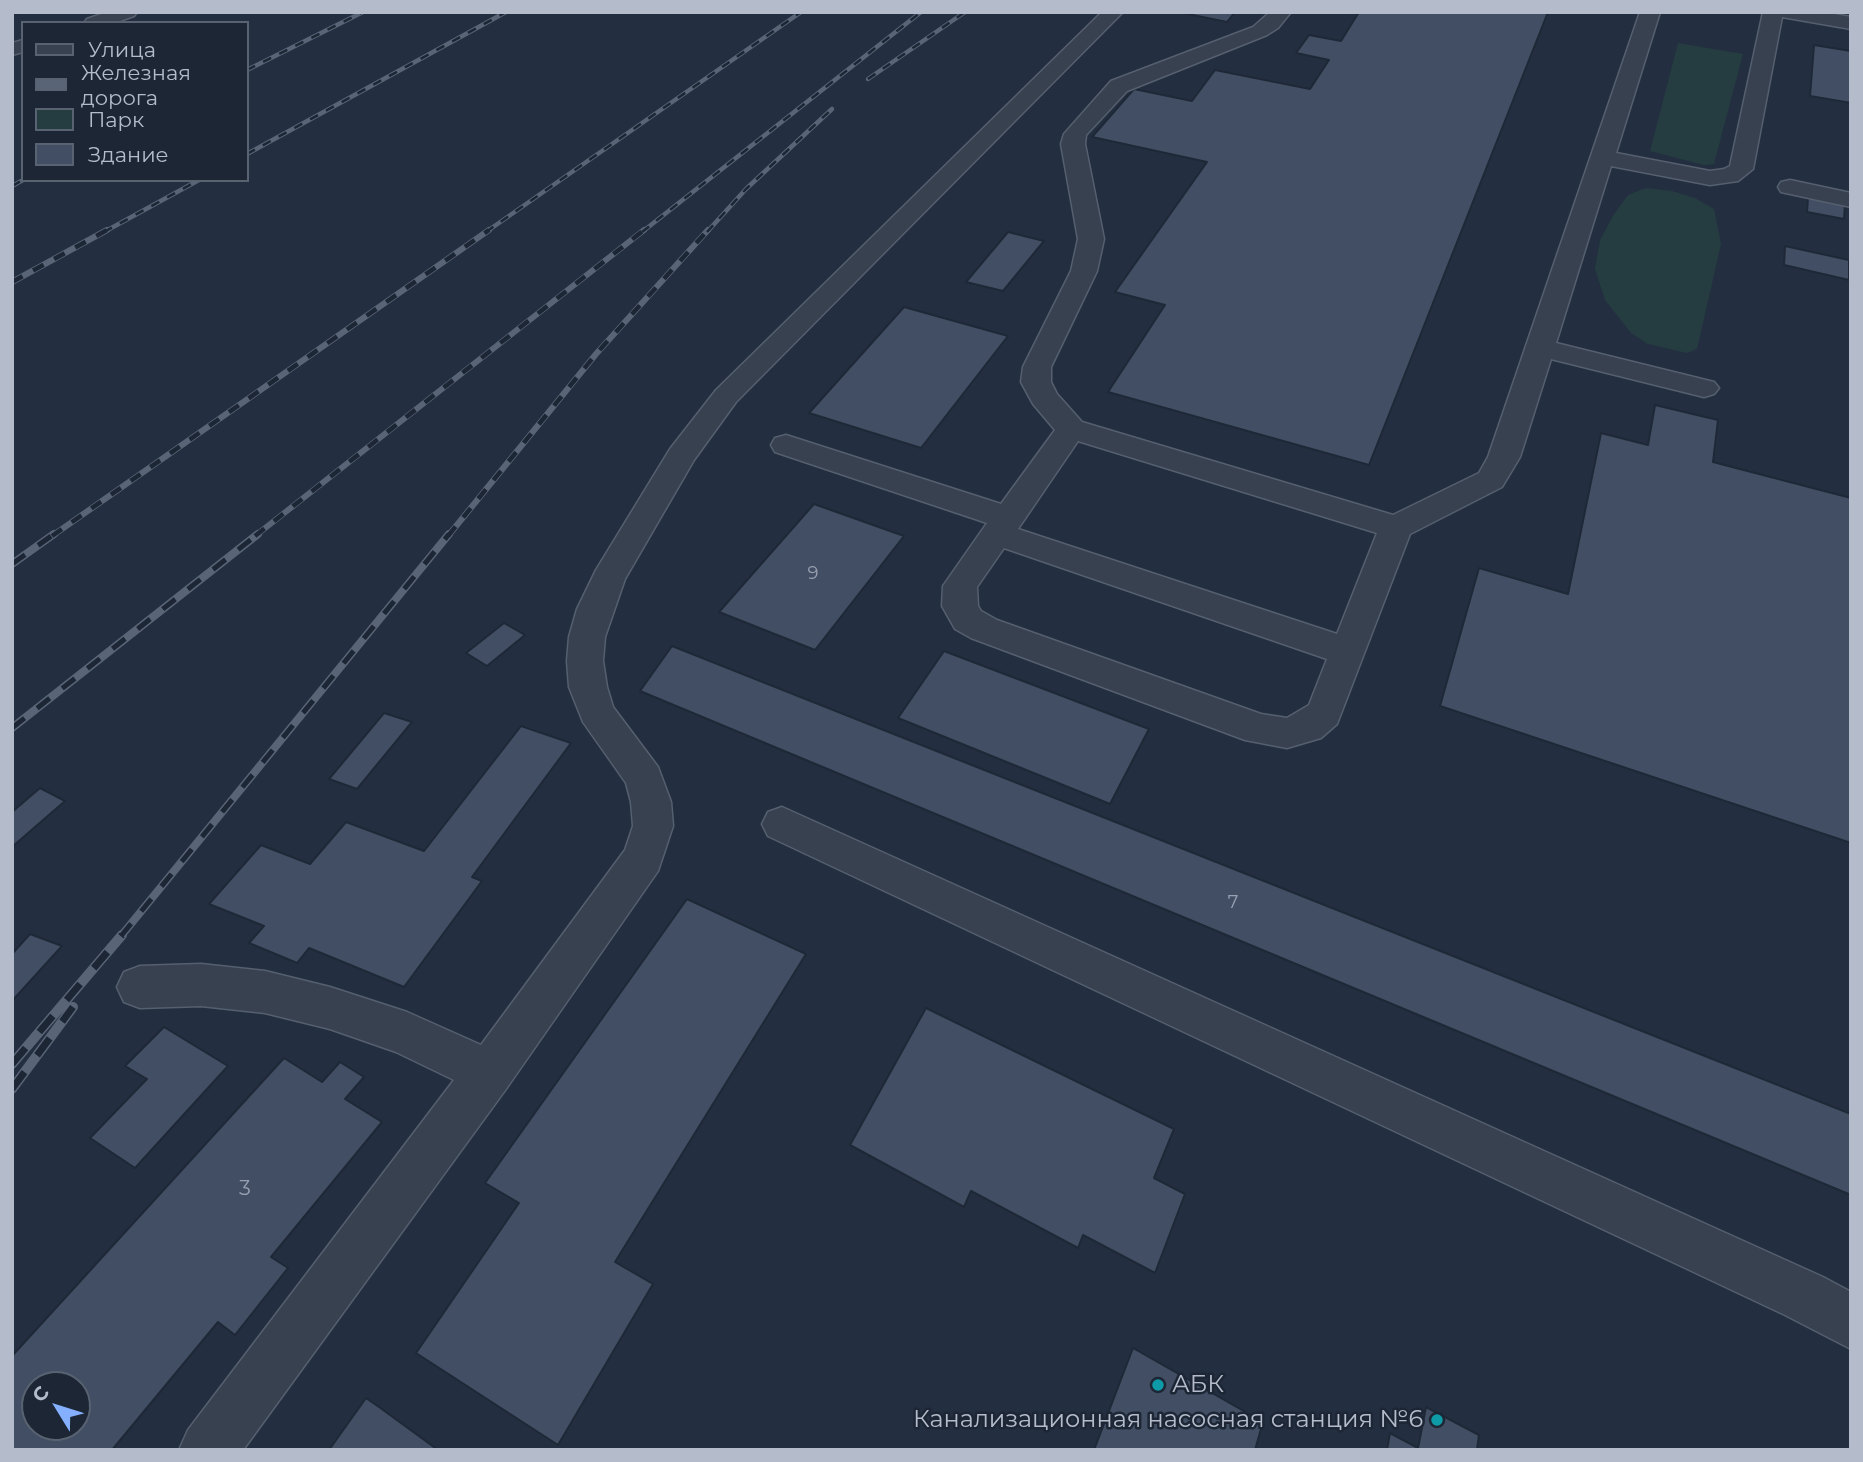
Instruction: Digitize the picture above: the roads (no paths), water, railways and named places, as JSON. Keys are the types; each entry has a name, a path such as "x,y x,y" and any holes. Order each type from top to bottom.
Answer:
{"street":[{"path":"100,21 127,12"},
{"path":"208,1450 489,1073 643,858 653,826 644,778 596,712 588,687 585,661 587,637 594,609 629,542 681,456 726,396 1113,12"},
{"path":"1281,12 1272,24 1260,31 1119,86 1075,134 1073,144 1091,239 1084,271 1037,367 1036,382 1044,398 1071,429 1396,527"},
{"path":"1071,429 960,586 960,607 968,620 984,629 1259,729 1287,733 1307,727 1324,714 1396,527 1491,480 1504,457 1650,12"},
{"path":"1602,157 1710,178 1730,176 1741,169 1773,12"},
{"path":"1787,12 1851,23"},
{"path":"1790,187 1851,200"},
{"path":"1538,347 1704,387"},
{"path":"786,445 1348,652"},
{"path":"782,824 1791,1290 1851,1322"},
{"path":"140,987 201,985 265,992 330,1008 407,1034 489,1073"}],"railway":[{"path":"248,70 363,12"},
{"path":"248,153 506,12"},
{"path":"486,232 801,12"},
{"path":"642,232 921,12"},
{"path":"868,79 965,12"},
{"path":"707,232 746,189 832,109"},
{"path":"12,186 21,181"},
{"path":"104,232 195,182"},
{"path":"12,282 107,230"},
{"path":"52,536 489,230"},
{"path":"255,536 644,230"},
{"path":"448,536 596,354 708,230"},
{"path":"12,564 54,534"},
{"path":"12,728 258,534"},
{"path":"121,936 449,534"},
{"path":"12,1064 122,935"},
{"path":"12,1089 73,1007"}],"place":[{"name":"АБК","path":"1158,1385"},
{"name":"Канализационная насосная станция №6","path":"1437,1420"}]}
